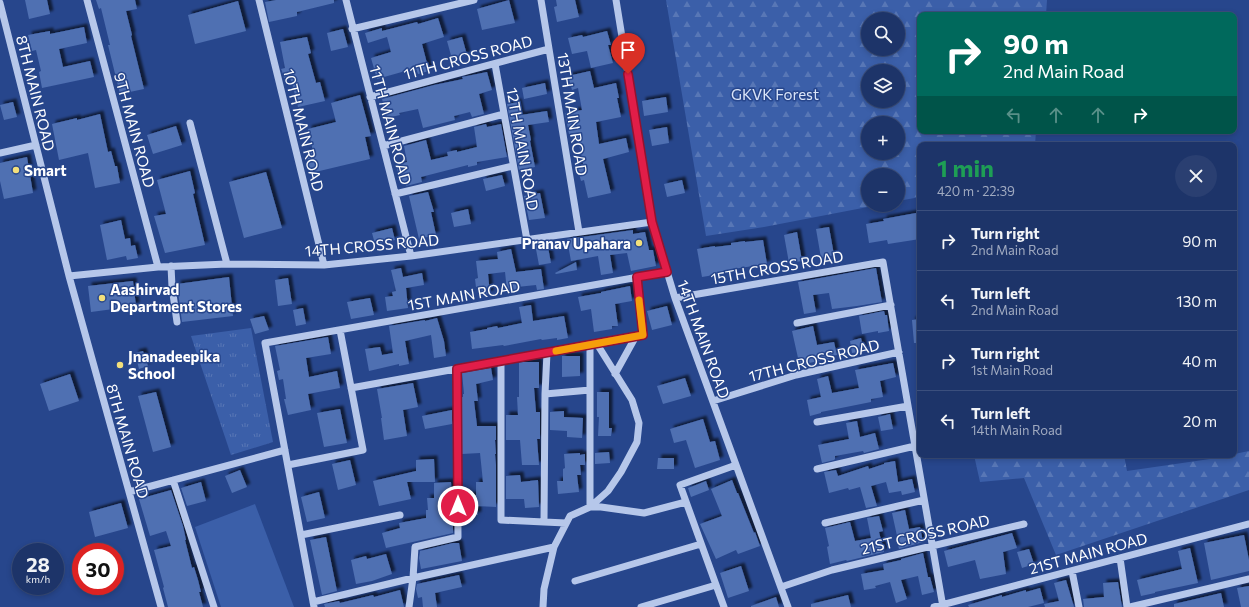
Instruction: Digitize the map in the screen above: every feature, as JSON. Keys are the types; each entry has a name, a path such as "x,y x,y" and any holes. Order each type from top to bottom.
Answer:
{"street":[{"name":"9TH MAIN ROAD","path":"87,0 158,267"},
{"name":"10TH MAIN ROAD","path":"259,0 324,265"},
{"name":"11TH MAIN ROAD","path":"346,0 352,29 411,256"},
{"path":"352,29 474,0"},
{"name":"13TH MAIN ROAD","path":"541,0 579,232"},
{"name":"14TH MAIN ROAD","path":"616,0 652,222 675,298 788,607"},
{"name":"8TH MAIN ROAD","path":"0,3 69,276 161,607"},
{"name":"11TH CROSS ROAD","path":"370,97 549,49"},
{"name":"12TH MAIN ROAD","path":"495,64 527,240"},
{"path":"383,146 504,114"},
{"path":"190,123 227,264"},
{"path":"0,153 36,145"},
{"path":"395,194 513,166"},
{"name":"14TH CROSS ROAD","path":"69,276 171,266 227,264 324,265 411,256 652,222"},
{"name":"15TH CROSS ROAD","path":"675,298 884,262 891,305"},
{"path":"171,266 172,287 177,322"},
{"name":"1ST MAIN ROAD","path":"285,450 265,343 667,272"},
{"path":"351,388 643,335 637,277"},
{"path":"798,323 891,305 943,606"},
{"path":"288,465 363,450 340,330"},
{"path":"615,374 636,336"},
{"path":"543,607 544,589 554,546 566,523 570,516 590,506 608,491 621,472 637,442 639,422 632,400 593,344"},
{"path":"590,506 590,390 593,344"},
{"name":"17TH CROSS ROAD","path":"713,401 796,375 899,352"},
{"path":"544,522 545,394 547,353"},
{"path":"501,361 501,520 566,523"},
{"path":"409,607 415,547 458,537 457,369"},
{"path":"545,394 590,390"},
{"path":"817,422 908,406"},
{"path":"817,468 915,446"},
{"path":"129,492 285,450 313,605 413,578 554,546"},
{"path":"724,607 680,485 736,465"},
{"path":"173,480 214,607"},
{"path":"826,523 924,500"},
{"path":"590,506 644,513 686,502"},
{"path":"301,535 400,515"},
{"name":"21ST CROSS ROAD","path":"781,587 832,570 1024,524"},
{"name":"21ST MAIN ROAD","path":"934,607 943,606 1249,524"},
{"path":"575,581 701,544"},
{"path":"1120,558 1128,607 1249,579"},
{"path":"1072,571 1079,607"},
{"path":"641,607 716,585"}],"green space":[{"name":"GKVK Forest","path":"666,0 1047,0 1046,12 917,12 917,134 1036,134 1035,142 917,142 917,198 905,200 905,168 861,168 861,208 764,227 706,236"},
{"path":"251,328 273,442 231,455 191,336"},
{"path":"1249,451 1249,490 1056,555 1024,478 980,482 975,458 1125,458 1127,471 1215,458 1237,458 1237,453"},
{"path":"255,504 294,607 221,607 195,527"}],"building":[{"path":"25,0 47,0 50,14 29,19"},
{"path":"96,0 135,0 137,9 126,11 144,89 120,94 101,8 99,9"},
{"path":"276,0 334,0 334,3 297,12 297,16 269,22 265,2"},
{"path":"509,0 515,23 482,30 477,9"},
{"path":"556,0 575,0 579,17 557,22 554,7 557,6"},
{"path":"238,1 246,31 195,44 188,15"},
{"path":"438,18 444,37 422,44 429,71 418,74 416,68 377,79 371,58 391,52 387,37 368,43 365,33 382,28 382,31 417,22 418,24"},
{"path":"84,27 87,43 59,49 63,67 90,61 94,77 42,88 39,72 41,71 36,50 32,51 28,35 50,31 50,34"},
{"path":"343,29 348,47 331,51 327,33"},
{"path":"607,31 611,45 608,45 613,63 591,68 587,51 572,54 568,38 582,35 583,37"},
{"path":"307,37 311,53 308,54 316,83 320,82 325,101 298,107 289,76 284,78 281,69 285,68 280,42"},
{"path":"462,37 467,55 452,59 447,41"},
{"path":"590,71 594,88 616,83 619,98 617,98 621,117 596,122 599,144 626,138 629,152 603,159 611,193 588,198 584,180 581,181 577,166 583,164 578,139 576,133 569,134 565,113 582,110 578,88 572,90 568,76"},
{"path":"487,72 492,90 479,94 484,114 472,117 470,112 454,116 455,120 423,128 418,109 399,113 400,115 387,118 382,99 463,79 462,77"},
{"path":"545,83 547,94 524,99 522,88"},
{"path":"360,95 371,136 365,137 370,159 311,173 306,153 313,151 308,129 336,122 331,103"},
{"path":"666,97 668,112 644,116 642,101"},
{"path":"13,102 17,117 4,120 0,105"},
{"path":"518,102 521,115 547,111 549,122 528,125 535,167 519,170 507,104"},
{"path":"100,114 108,152 111,151 115,166 117,166 120,183 95,188 88,153 59,160 52,124"},
{"path":"486,124 487,127 501,124 507,157 477,162 477,165 468,167 468,165 421,177 422,182 406,186 405,183 401,184 396,165 407,162 404,146 426,140 431,160 448,156 447,152 457,150 457,152 477,147 474,127"},
{"path":"176,126 182,145 153,154 147,135"},
{"path":"667,127 669,143 652,146 649,130"},
{"path":"27,157 33,193 4,199 0,181 0,163"},
{"path":"190,171 195,193 193,194 205,245 165,253 154,216 166,214 157,180"},
{"path":"266,172 282,228 244,238 229,182"},
{"path":"502,175 505,186 486,191 483,179"},
{"path":"682,180 685,193 667,197 664,184"},
{"path":"428,192 434,212 431,212 436,235 419,239 409,196"},
{"path":"540,193 545,218 529,220 524,196"},
{"path":"468,209 471,224 454,227 451,213"},
{"path":"916,213 917,239 888,244 887,240 869,243 866,224 884,221 883,219"},
{"path":"121,220 125,239 130,238 131,246 135,245 138,258 127,260 126,256 107,260 100,225"},
{"path":"829,227 834,255 821,258 816,229"},
{"path":"392,228 395,240 375,244 372,233"},
{"path":"633,230 633,234 645,232 649,250 653,250 656,266 631,271 627,253 610,255 613,273 601,275 598,256 571,261 567,239"},
{"path":"797,232 802,261 789,263 784,235"},
{"path":"763,240 767,264 733,269 734,270 720,272 720,274 702,277 697,249 731,245 731,243 745,241"},
{"path":"547,242 551,263 539,265 535,244"},
{"path":"511,249 516,272 541,269 544,289 537,290 536,285 517,287 518,290 507,291 505,272 488,274 490,294 479,295 475,279 478,278 476,261 498,259 497,252"},
{"path":"576,262 577,270 555,273"},
{"path":"401,268 403,277 422,273 424,285 406,288 408,308 387,311 385,297 393,296 392,292 396,291 391,270"},
{"path":"876,268 882,302 832,309 829,293 813,295 816,312 804,314 798,282"},
{"path":"229,277 233,316 182,322 177,284"},
{"path":"288,278 292,304 278,306 275,280"},
{"path":"133,281 136,306 91,312 88,286"},
{"path":"630,286 632,301 615,304 618,326 612,326 612,329 594,332 591,309 581,311 578,297"},
{"path":"370,298 374,315 351,319 347,302"},
{"path":"531,305 533,321 564,316 568,338 557,340 557,338 541,339 504,346 472,349 470,332 497,326 498,328 522,323 519,307"},
{"path":"667,306 672,325 652,330 647,311"},
{"path":"303,308 306,324 296,326 293,310"},
{"path":"884,311 885,315 887,315 889,331 878,333 878,331 862,334 859,316"},
{"path":"264,316 269,330 255,334 250,319"},
{"path":"437,318 444,341 446,356 434,358 431,335 405,341 409,364 399,366 399,364 369,371 365,349 380,347 382,355 393,353 389,326"},
{"path":"917,319 917,343 914,343 912,320"},
{"path":"813,326 817,345 834,342 837,355 832,356 832,358 809,363 809,365 800,367 792,331"},
{"path":"328,337 331,354 306,358 309,377 337,371 340,388 308,394 311,410 288,415 284,399 286,399 283,379 279,380 277,371 280,370 275,346"},
{"path":"861,338 864,351 852,353 850,341"},
{"path":"143,351 148,366 139,369 135,353"},
{"path":"562,356 580,356 580,376 562,377"},
{"path":"539,362 539,388 534,388 536,412 540,412 540,439 537,439 539,465 522,465 520,440 506,440 506,415 518,415 517,397 519,397 519,363"},
{"path":"893,363 896,377 880,381 883,397 871,399 871,402 821,412 810,416 807,400 821,397 817,379 828,376 832,393 859,388 855,370"},
{"path":"491,368 493,380 476,384 478,401 474,401 477,426 496,426 496,507 477,506 478,515 463,517 463,496 476,495 476,482 483,482 480,453 462,454 462,397 464,394 462,373"},
{"path":"70,374 79,401 49,411 40,384"},
{"path":"685,378 691,396 663,404 657,386"},
{"path":"413,383 418,407 403,410 407,436 384,440 377,389"},
{"path":"156,392 171,447 153,452 138,396"},
{"path":"597,392 609,392 609,428 612,428 611,436 598,436 599,417 597,417"},
{"path":"340,409 347,443 324,447 317,413"},
{"path":"452,410 452,424 425,429 422,416"},
{"path":"564,411 564,417 583,418 582,438 567,437 567,431 550,430 550,412"},
{"path":"890,414 893,429 881,431 878,417"},
{"path":"703,419 710,442 715,441 720,460 695,468 686,440 674,443 670,429"},
{"path":"857,421 860,437 875,433 879,449 864,453 863,451 835,456 834,460 822,463 818,445 849,439 846,423"},
{"path":"609,452 610,463 595,464 595,453"},
{"path":"580,453 580,455 585,454 585,465 580,465 581,475 577,475 579,492 558,494 557,481 563,481 563,469 565,468 564,454"},
{"path":"658,458 674,458 674,469 657,469"},
{"path":"434,459 435,482 407,482 411,499 379,506 373,481 416,471 416,460"},
{"path":"350,460 356,485 338,490 332,464"},
{"path":"895,461 898,482 912,479 915,492 902,495 901,491 889,493 886,482 871,486 877,506 866,508 860,487 849,490 848,488 829,493 824,472 836,470 838,476 868,466 869,469 884,463"},
{"path":"240,470 247,487 232,493 225,476"},
{"path":"520,475 521,482 538,480 539,507 525,508 524,499 506,499 506,476"},
{"path":"732,480 760,546 738,554 736,550 716,559 700,524 722,516 711,489"},
{"path":"706,481 709,490 691,497 688,488"},
{"path":"201,482 206,501 187,506 181,488"},
{"path":"451,482 452,497 453,496 453,533 386,548 382,533 400,528 399,523 426,518 426,510 428,510 427,498 434,498 434,483"},
{"path":"171,490 183,526 192,568 194,567 198,580 201,592 199,592 203,607 168,607 154,550 171,546 166,531 150,536 139,499"},
{"path":"319,492 325,518 307,522 301,497"},
{"path":"121,503 128,528 95,537 89,512"},
{"path":"905,510 909,529 920,527 923,542 899,549 892,513"},
{"path":"879,516 883,531 879,532 884,552 830,564 827,547 829,546 825,528 850,522 855,541 871,538 867,518"},
{"path":"1012,533 1017,548 1003,552 1006,574 980,579 975,560 948,567 944,551"},
{"path":"1244,535 1249,560 1249,571 1211,580 1204,543"},
{"path":"326,537 337,591 322,595 310,540"},
{"path":"453,543 459,543 462,561 421,569 419,558 420,551"},
{"path":"1190,548 1198,583 1141,596 1137,580 1182,569 1178,551"},
{"path":"1029,549 1034,564 1022,568 1017,552"},
{"path":"923,553 928,577 930,577 934,592 922,595 918,576 901,580 907,599 896,603 890,582 875,586 876,588 864,590 861,574 884,570 883,564"},
{"path":"386,554 392,574 372,581 356,584 351,560 366,556 367,559"},
{"path":"741,566 749,591 728,598 720,573"},
{"path":"459,575 462,587 435,593 437,607 423,607 422,597 418,598 416,589 417,584"},
{"path":"1066,580 1074,607 1045,607 1044,604 1059,601 1054,583"},
{"path":"1118,582 1122,607 1084,607 1083,599 1104,597 1103,583"},
{"path":"1249,586 1249,607 1241,607 1237,588"},
{"path":"1040,588 1044,603 1028,607 969,607 968,605 1002,595 1002,597 1026,590 1026,592"},
{"path":"400,590 404,607 325,607 324,604 339,601 340,603 373,595 374,597"},
{"path":"1221,593 1224,607 1174,607 1174,604"},
{"path":"848,595 851,607 811,607 811,604"},
{"path":"776,597 779,607 751,607 751,606"}],"slow traffic":[{"path":"556,351 643,335 639,300"}],"place":[{"name":"Smart","path":"16,170"},
{"name":"Pranav Upahara","path":"639,243"},
{"name":"Aashirvad Department Stores","path":"102,298"},
{"name":"Jnanadeepika School","path":"120,365"}],"route":[{"path":"458,506 457,369 643,335 637,277 667,272 652,222 628,74"}]}
